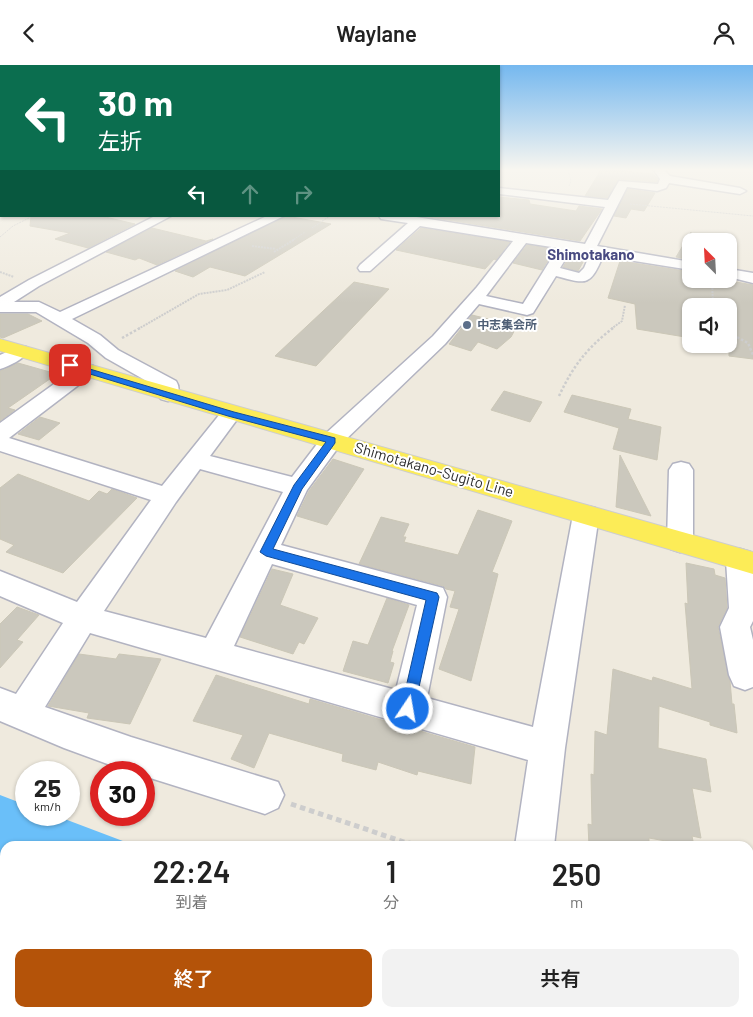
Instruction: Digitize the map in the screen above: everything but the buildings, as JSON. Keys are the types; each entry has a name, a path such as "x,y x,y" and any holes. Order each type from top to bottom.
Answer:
{"main road":[{"name":"Shimotakano-Sugito Line","path":"10,348 231,414 332,441 746,561"}],"street":[{"path":"552,270 582,278 590,271 594,249 608,214"},
{"path":"59,319 276,217"},
{"path":"390,217 594,249 682,265"},
{"path":"131,218 159,219"},
{"path":"0,305 34,283 96,253 159,219"},
{"path":"365,267 417,222"},
{"path":"215,653 297,487 332,441 438,340 475,298 522,239"},
{"path":"475,298 527,310 567,245"},
{"path":"77,247 96,253"},
{"path":"738,275 753,278"},
{"path":"0,305 39,307 94,339 137,369 169,385 168,395"},
{"path":"0,363 10,348"},
{"path":"0,434 86,370"},
{"path":"231,414 167,496 83,618 11,709 135,756 265,795"},
{"path":"0,443 167,496"},
{"path":"195,460 297,487"},
{"path":"680,542 681,470"},
{"path":"536,841 547,748 586,515"},
{"path":"266,552 433,597 408,709"},
{"path":"745,675 734,627 744,609 746,561"},
{"path":"0,583 83,618 215,653 547,748"}],"path":[{"path":"0,237 8,233 13,226 30,217"},
{"path":"312,228 328,217"},
{"path":"274,252 306,232"},
{"path":"252,246 277,249"},
{"path":"103,347 129,335 199,294 227,290 265,272"},
{"path":"559,396 569,375 592,344 622,321 624,305"},
{"path":"737,337 748,343 753,355"},
{"path":"265,795 404,841"}],"water":[{"path":"0,795 15,801 15,826 80,825 123,841 0,841"}],"place":[{"name":"中志集会所","path":"467,325"}],"district":[{"name":"Shimotakano","path":"591,255"}],"route":[{"path":"70,365 231,414 332,441 297,487 266,552 433,597 408,709"}]}
